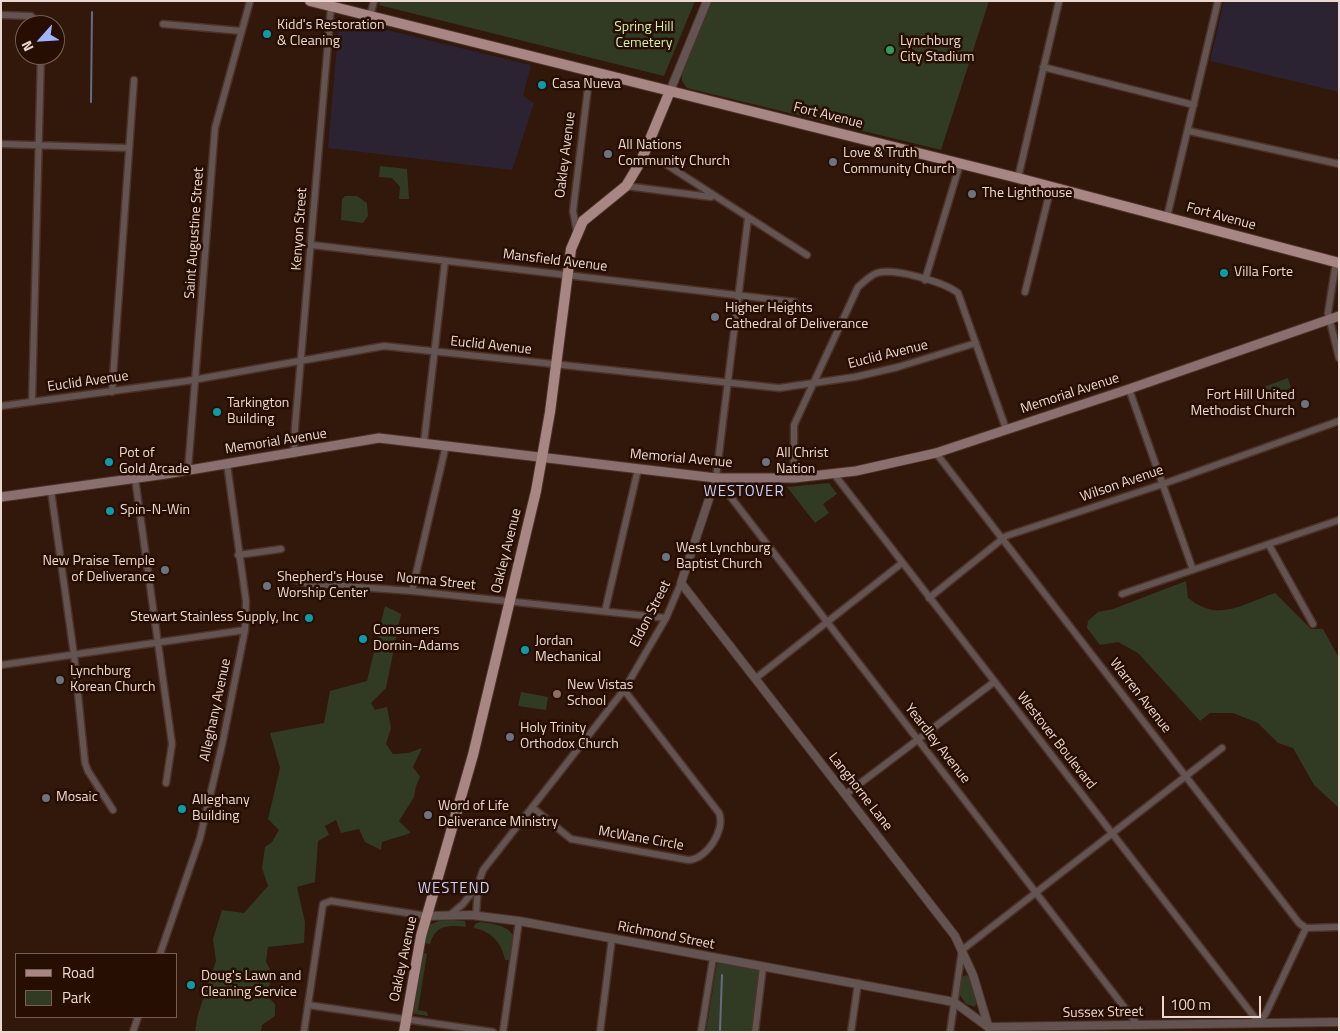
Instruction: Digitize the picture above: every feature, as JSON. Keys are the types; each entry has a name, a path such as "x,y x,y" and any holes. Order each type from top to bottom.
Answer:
{"main road":[{"name":"Fort Avenue","path":"310,1 1018,178 1338,263"},
{"path":"577,232 593,212 626,186 641,161 670,91"},
{"name":"Oakley Avenue","path":"404,1032 415,960 473,755 543,456 566,275 571,249 577,232"},
{"name":"Memorial Avenue","path":"1,497 294,454 379,438 716,478 794,478 834,474 889,465 936,453 1129,389 1339,316"}],"street":[{"name":"Saint Augustine Street","path":"188,470 216,128 250,1"},
{"path":"370,16 374,1"},
{"path":"670,91 707,1"},
{"path":"1018,178 1059,1"},
{"path":"1167,217 1189,131 1218,1"},
{"name":"Kenyon Street","path":"294,454 294,427 312,245 331,7"},
{"path":"1,15 15,15"},
{"path":"163,24 241,31"},
{"path":"32,402 41,65"},
{"path":"1043,67 1194,105"},
{"name":"Oakley Avenue","path":"577,232 573,211 590,70"},
{"path":"112,392 134,80"},
{"path":"1189,131 1339,164"},
{"path":"1,144 129,148"},
{"path":"664,163 714,197 807,255"},
{"path":"925,280 960,164"},
{"path":"626,186 714,197"},
{"path":"1025,292 1051,187"},
{"name":"Eldon Street","path":"476,916 478,885 483,870 624,690 666,618 681,583 716,478 748,218"},
{"name":"Mansfield Avenue","path":"312,245 795,302"},
{"path":"424,442 445,261"},
{"path":"1338,263 1327,304 1328,319 1339,358"},
{"path":"794,478 794,425 858,287 866,279 876,274 887,272 948,285 958,293 1006,429"},
{"name":"Euclid Avenue","path":"1,406 196,380 384,346 555,366 779,388 813,384 898,367 976,343"},
{"path":"1129,389 1193,570"},
{"name":"Wilson Avenue","path":"929,598 1006,536 1163,484 1339,421"},
{"path":"412,591 446,445"},
{"name":"Warren Avenue","path":"936,453 1299,923 1306,928"},
{"name":"Alleghany Avenue","path":"160,953 200,838 246,630 246,601 238,555 227,464"},
{"path":"605,612 638,469"},
{"name":"Westover Boulevard","path":"834,474 1259,1023"},
{"path":"135,478 172,744 166,783"},
{"name":"Yeardley Avenue","path":"716,478 1138,1025"},
{"path":"51,491 74,655 85,763 88,771 113,810"},
{"path":"1122,594 1339,520"},
{"path":"1269,545 1313,624"},
{"path":"238,555 281,549"},
{"path":"756,678 902,563"},
{"name":"Norma Street","path":"294,579 303,583 412,591 666,618"},
{"name":"Langhorne Lane","path":"681,583 955,936 973,975 989,1029"},
{"path":"1,665 246,630"},
{"path":"846,794 994,682"},
{"name":"McWane Circle","path":"533,808 571,839 688,860 697,859 706,852 720,827 719,813 624,690"},
{"path":"950,1032 962,950 1222,748"},
{"name":"Eldon Street","path":"450,915 478,885"},
{"name":"Richmond Street","path":"308,1005 320,910 323,904 330,901 427,916 476,916 519,921 858,983 954,1002 989,1029"},
{"path":"504,1032 519,921"},
{"path":"1259,1023 1266,1013 1306,928 1339,927"},
{"path":"600,1032 612,938"},
{"path":"701,1032 714,958"},
{"path":"755,1032 763,967"},
{"path":"851,1032 858,983"},
{"path":"304,1032 308,1005 493,1032"},
{"path":"133,1032 138,1018"},
{"name":"Sussex Street","path":"989,1029 1339,1022"}],"shaded area":[{"path":"1224,1 1339,1 1339,92 1210,61"},
{"path":"342,19 531,65 523,96 534,103 512,170 328,148 339,22"}],"green space":[{"name":"Spring Hill Cemetery","path":"380,1 695,1 664,76 379,5"},
{"path":"710,1 989,1 941,150 687,88 682,81 682,71"},
{"path":"380,166 407,169 409,199 399,199 400,187 392,178 379,177"},
{"path":"345,196 357,196 367,203 368,216 363,223 341,220 342,199"},
{"path":"1288,378 1291,388 1265,398 1261,388"},
{"path":"829,483 837,494 823,504 829,513 815,523 787,487"},
{"path":"1186,581 1188,598 1210,609 1231,609 1275,593 1311,629 1323,629 1339,658 1339,808 1314,785 1293,748 1278,743 1258,723 1233,713 1210,713 1200,721 1138,653 1118,642 1100,645 1087,628 1088,621 1098,612 1113,609"},
{"path":"385,606 401,614 386,688 371,703 375,710 387,707 391,728 386,744 393,754 408,753 422,748 413,767 420,777 414,797 399,821 411,833 382,842 381,850 365,842 359,829 341,833 336,820 325,826 329,835 318,841 315,882 297,887 305,922 304,943 268,947 266,962 273,975 266,995 275,1004 275,1016 262,1025 261,1032 195,1032 198,1014 216,961 213,939 222,910 244,913 268,886 262,868 265,847 272,842 279,830 268,819 280,768 270,733 324,723 330,691 367,681"},
{"path":"521,692 548,697 546,710 518,706"},
{"path":"439,921 465,921 466,927 444,927 436,933 430,944 423,943 429,925"},
{"path":"480,922 504,927 513,936 513,950 509,960 505,960 504,954 495,939 486,932 474,928 475,924"},
{"path":"420,952 427,954 418,1010 427,1012 428,1016 415,1014 412,1010"},
{"path":"717,963 760,969 752,1032 706,1032"},
{"path":"966,975 970,978 977,1001 975,1007 966,1004 959,994 960,978"}],"waterway":[{"path":"91,102 92,12"},
{"path":"720,1030 722,975"}],"place":[{"name":"Kidd's Restoration & Cleaning","path":"267,34"},
{"name":"Lynchburg City Stadium","path":"890,50"},
{"name":"Casa Nueva","path":"542,85"},
{"name":"All Nations Community Church","path":"608,154"},
{"name":"Love & Truth Community Church","path":"833,162"},
{"name":"The Lighthouse","path":"972,194"},
{"name":"Villa Forte","path":"1224,273"},
{"name":"Higher Heights Cathedral of Deliverance","path":"715,317"},
{"name":"Fort Hill United Methodist Church","path":"1305,404"},
{"name":"Tarkington Building","path":"217,412"},
{"name":"Pot of Gold Arcade","path":"109,462"},
{"name":"All Christ Nation","path":"766,462"},
{"name":"Spin-N-Win","path":"110,511"},
{"name":"West Lynchburg Baptist Church","path":"666,557"},
{"name":"New Praise Temple of Deliverance","path":"165,570"},
{"name":"Shepherd's House Worship Center","path":"267,586"},
{"name":"Stewart Stainless Supply, Inc","path":"309,618"},
{"name":"Consumers Dornin-Adams","path":"363,639"},
{"name":"Jordan Mechanical","path":"525,650"},
{"name":"Lynchburg Korean Church","path":"60,680"},
{"name":"New Vistas School","path":"557,694"},
{"name":"Holy Trinity Orthodox Church","path":"510,737"},
{"name":"Mosaic","path":"46,798"},
{"name":"Alleghany Building","path":"182,809"},
{"name":"Word of Life Deliverance Ministry","path":"428,815"},
{"name":"Doug's Lawn and Cleaning Service","path":"191,985"}],"district":[{"name":"WESTOVER","path":"744,492"},
{"name":"WESTEND","path":"454,889"}]}
